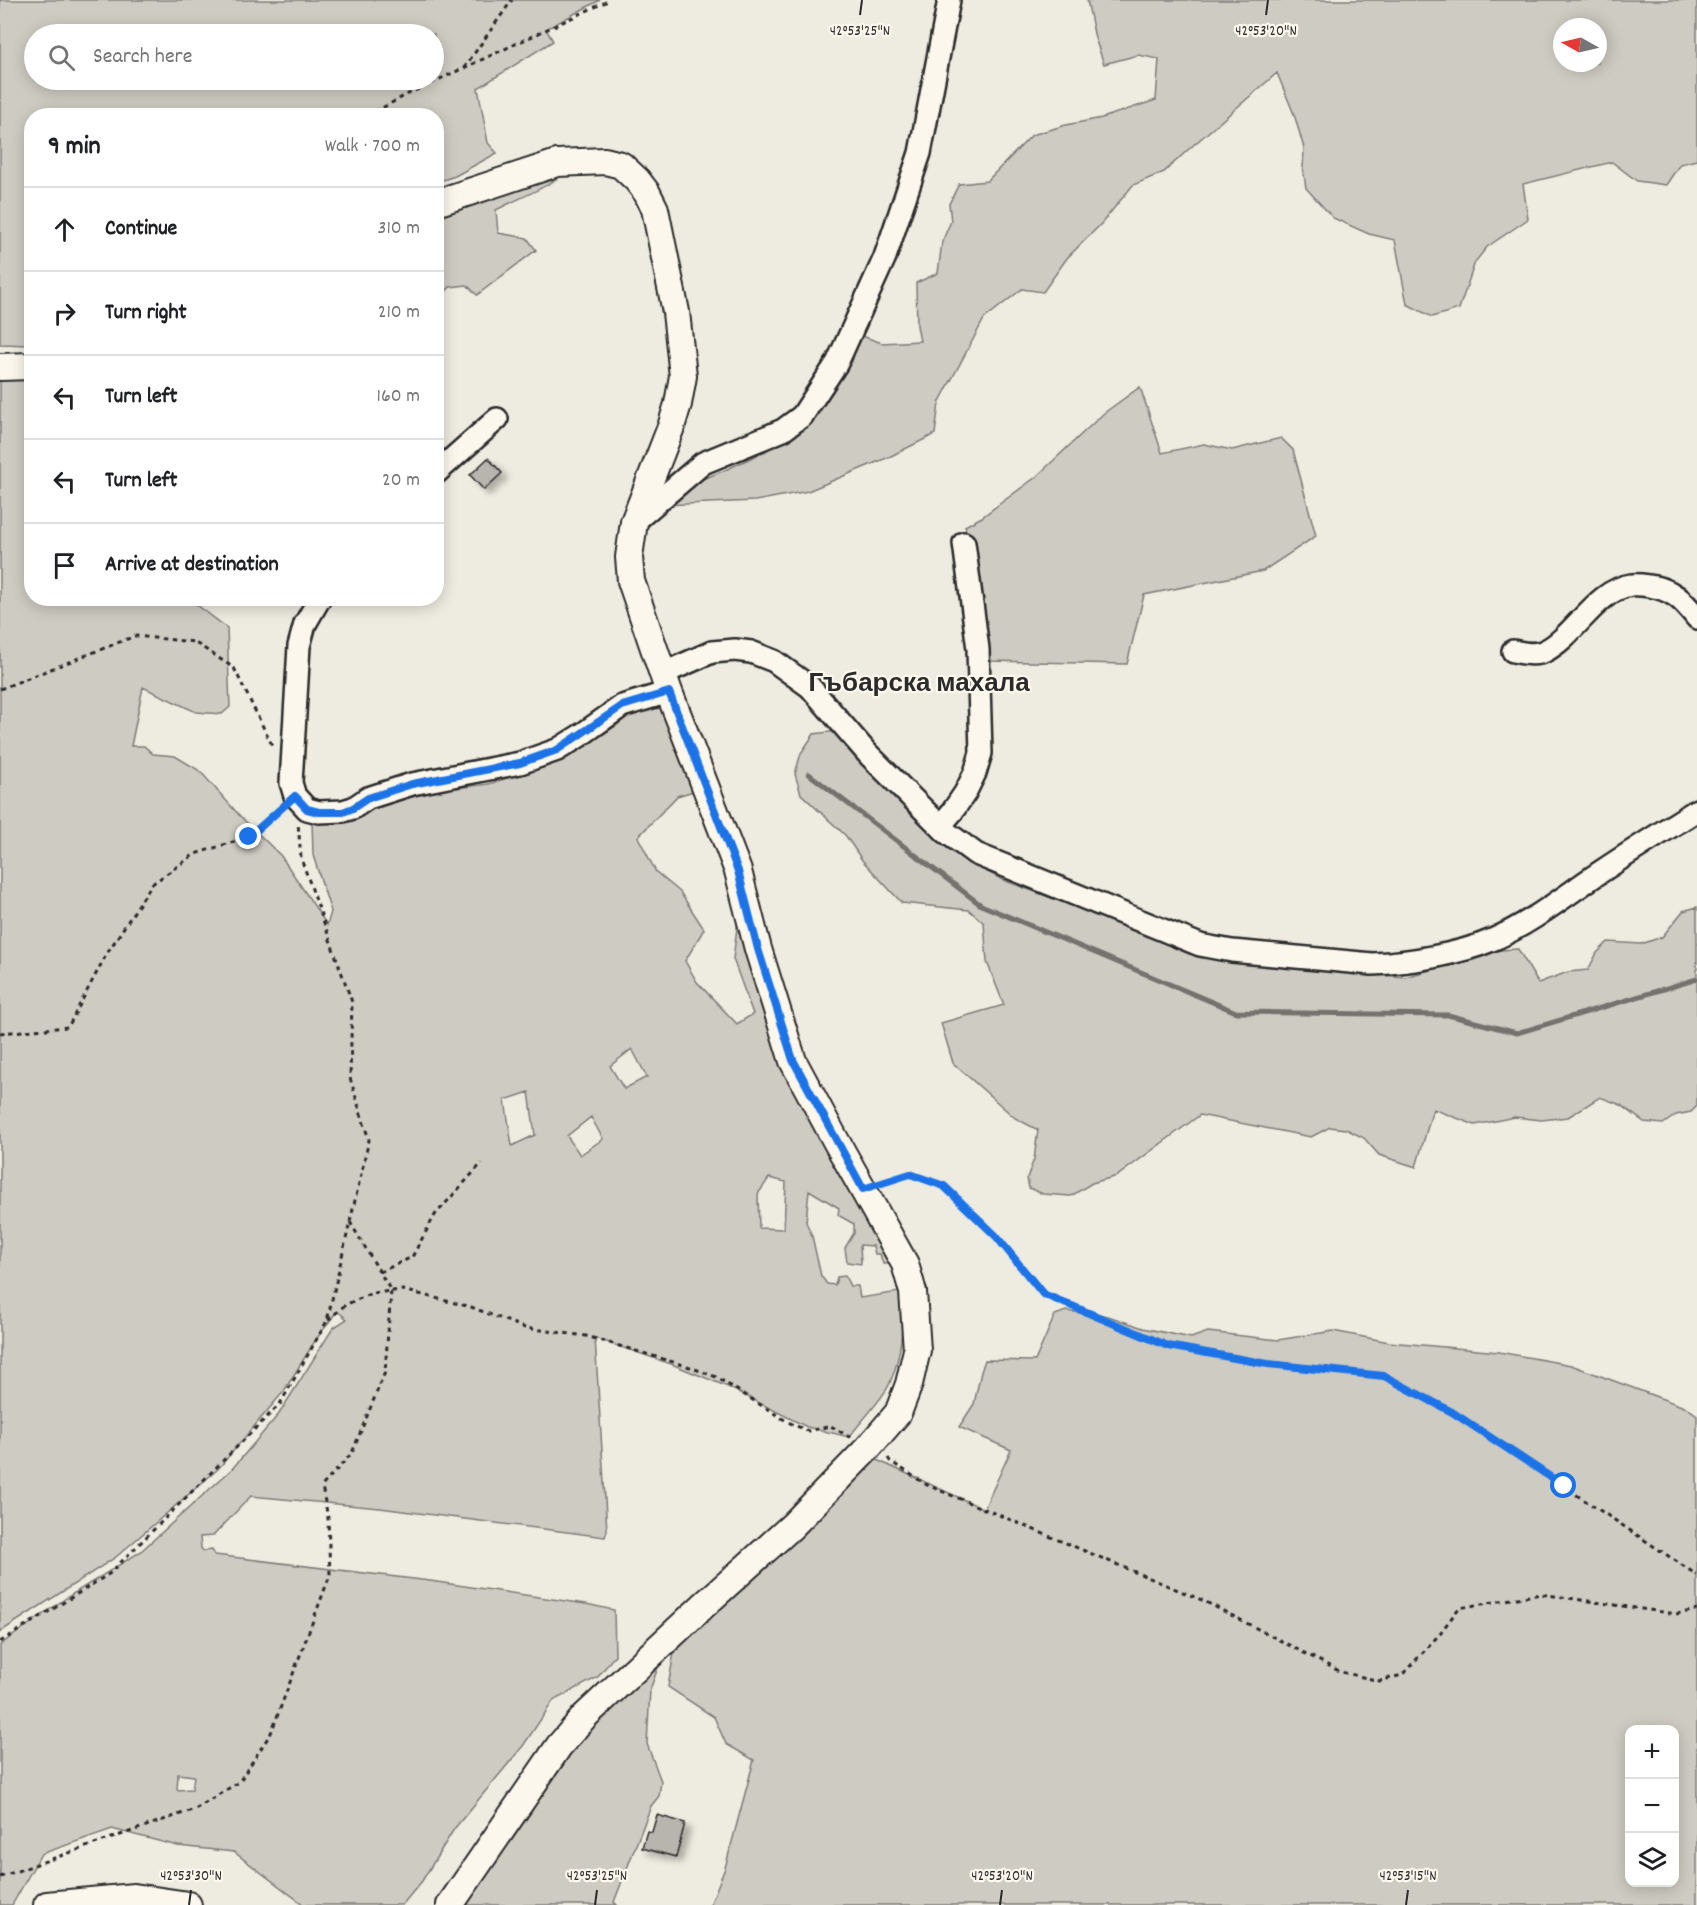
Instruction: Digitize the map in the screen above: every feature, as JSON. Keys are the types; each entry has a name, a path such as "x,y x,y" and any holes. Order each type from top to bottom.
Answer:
{"street":[{"path":"634,522 703,463 783,430 802,416 837,363 885,257 920,153 949,0"},
{"path":"444,200 557,163 605,161 621,165 647,193 655,209 676,312 683,376 671,427 634,522 629,557 631,581 666,682 738,871 758,949 793,1060 905,1264 913,1292 916,1350 909,1384 898,1413 792,1526 585,1716 559,1746 450,1905"},
{"path":"0,367 24,366"},
{"path":"444,466 497,419"},
{"path":"940,826 965,793 975,773 981,753 978,649 964,543"},
{"path":"1513,651 1532,654 1543,652 1558,642 1609,594 1633,584 1674,593 1697,618"},
{"path":"315,606 305,624 299,646 291,774 295,796 307,809 319,812 343,812 368,798 412,784 520,763 557,750 622,706 666,682 712,652 735,650 751,652 774,661 810,687 868,754 940,826 976,854 1200,945 1232,951 1372,964 1394,963 1458,951 1491,941 1527,922 1631,851 1697,810"},
{"path":"47,1905 134,1897 188,1905"}],"path":[{"path":"462,69 512,0"},
{"path":"444,78 610,0"},
{"path":"383,108 420,90"},
{"path":"0,689 135,636 194,642 234,668 277,755"},
{"path":"0,1642 109,1574 280,1404 327,1321 369,1140 350,1078 352,1002 301,858 295,796"},
{"path":"0,1034 68,1027 106,955 152,884 195,854 249,837 295,796"},
{"path":"380,1272 412,1257 435,1215 482,1163"},
{"path":"863,1189 910,1174 944,1186 996,1236 1043,1294 1168,1346 1268,1364 1384,1376 1452,1412 1697,1575"},
{"path":"0,1876 195,1809 239,1782 271,1733 330,1575 328,1518 322,1486 352,1453 384,1372 391,1291 350,1222"},
{"path":"327,1321 345,1305 372,1293 403,1290 471,1307 525,1328 586,1336 690,1367 716,1377 808,1431 831,1425 872,1443 890,1461 927,1485 1202,1600 1341,1672 1380,1682 1402,1675 1437,1637 1459,1608 1541,1594 1676,1614 1697,1610"}],"shaded area":[{"path":"0,0 600,0 546,29 553,41 478,88 488,143 497,153 444,180 444,108 24,108 24,345 0,344"},
{"path":"1087,0 1697,0 1697,160 1680,164 1666,185 1637,181 1612,162 1523,184 1528,219 1487,247 1475,262 1459,309 1432,317 1407,304 1395,240 1369,234 1333,218 1306,188 1303,168 1304,148 1294,114 1277,73 1164,172 1133,185 1101,224 1067,258 1043,292 1022,289 984,319 939,403 935,434 889,457 808,491 755,501 664,505 685,486 766,451 799,420 852,362 859,335 882,343 920,341 917,326 916,283 938,273 942,242 951,221 949,204 959,184 987,181 1032,135 1102,118 1156,100 1159,59 1138,55 1104,64 1095,38"},
{"path":"563,175 539,190 496,210 498,233 527,238 536,250 477,295 467,285 450,287 444,293 444,203 530,176"},
{"path":"0,371 24,374 24,606 198,606 227,628 230,707 222,714 196,712 143,687 131,746 144,746 153,754 175,756 200,771 239,815 281,856 327,925 331,912 313,855 312,820 439,790 489,784 516,775 577,751 616,726 652,696 663,692 697,790 677,796 638,837 656,872 680,892 704,929 685,961 697,982 737,1024 753,1014 733,959 739,912 895,1264 883,1264 880,1254 875,1254 873,1246 860,1245 861,1264 847,1262 845,1248 854,1233 854,1224 838,1215 839,1208 809,1190 806,1222 812,1236 821,1276 827,1284 835,1285 837,1277 845,1276 850,1286 858,1286 860,1298 899,1292 902,1315 897,1362 889,1385 849,1437 807,1427 728,1387 674,1365 595,1338 607,1531 605,1537 380,1508 251,1496 213,1536 200,1537 203,1551 212,1550 215,1555 430,1581 614,1610 615,1655 598,1677 553,1701 523,1746 454,1829 422,1881 402,1905 304,1905 234,1852 178,1846 112,1829 41,1854 12,1905 0,1905 0,1645 66,1598 140,1552 232,1469 279,1414 333,1328 347,1319 337,1311 284,1391 218,1469 116,1557 0,1632","holes":["632,1049 647,1077 624,1089 610,1066","529,1092 535,1135 512,1146 505,1100","591,1117 603,1139 580,1155 567,1136","769,1178 786,1182 784,1229 759,1228 758,1194","178,1774 194,1776 192,1789 177,1790"]},
{"path":"1140,387 1162,453 1204,444 1232,450 1281,438 1293,450 1316,536 1263,571 1144,595 1127,664 988,661 982,597 965,526 982,517 1036,477 1104,413"},
{"path":"837,731 976,866 1003,880 1129,927 1189,954 1244,964 1405,977 1442,967 1481,951 1518,949 1538,983 1568,972 1588,970 1597,953 1608,942 1641,944 1662,937 1683,911 1697,907 1697,1106 1691,1112 1676,1115 1663,1124 1644,1122 1621,1105 1600,1097 1568,1117 1541,1120 1515,1117 1475,1125 1433,1109 1416,1167 1379,1155 1364,1138 1346,1129 1330,1127 1311,1137 1200,1115 1117,1176 1092,1183 1071,1196 1043,1194 1029,1188 1027,1178 1034,1159 1038,1130 1015,1118 953,1063 941,1023 1004,1005 987,962 984,923 969,910 902,903 862,860 846,836 801,794 795,774 801,753 814,734"},
{"path":"1066,1311 1108,1316 1143,1328 1191,1338 1208,1332 1278,1340 1333,1331 1389,1342 1499,1352 1571,1365 1687,1408 1697,1415 1697,1905 710,1905 725,1868 754,1760 726,1744 714,1717 668,1687 678,1630 866,1455 984,1509 1011,1450 959,1427 974,1404 985,1360 1035,1361 1055,1315"},
{"path":"668,1639 650,1690 647,1744 661,1781 659,1796 651,1806 614,1902 617,1905 457,1905 526,1797"}],"building":[{"path":"488,458 502,473 484,490 470,475"},
{"path":"657,1815 685,1823 676,1857 642,1848 647,1831 652,1832"}],"waterway":[{"path":"809,774 981,905 1236,1012 1448,1015 1517,1033 1697,979"}],"district":[{"name":"Гъбарска махала","path":"919,682"}],"route":[{"path":"249,837 295,796 307,809 319,812 343,812 368,798 412,784 520,763 557,750 622,706 669,692 738,871 758,949 793,1060 863,1189 910,1174 944,1186 996,1236 1043,1294 1168,1346 1268,1364 1384,1376 1452,1412 1564,1486"}]}
